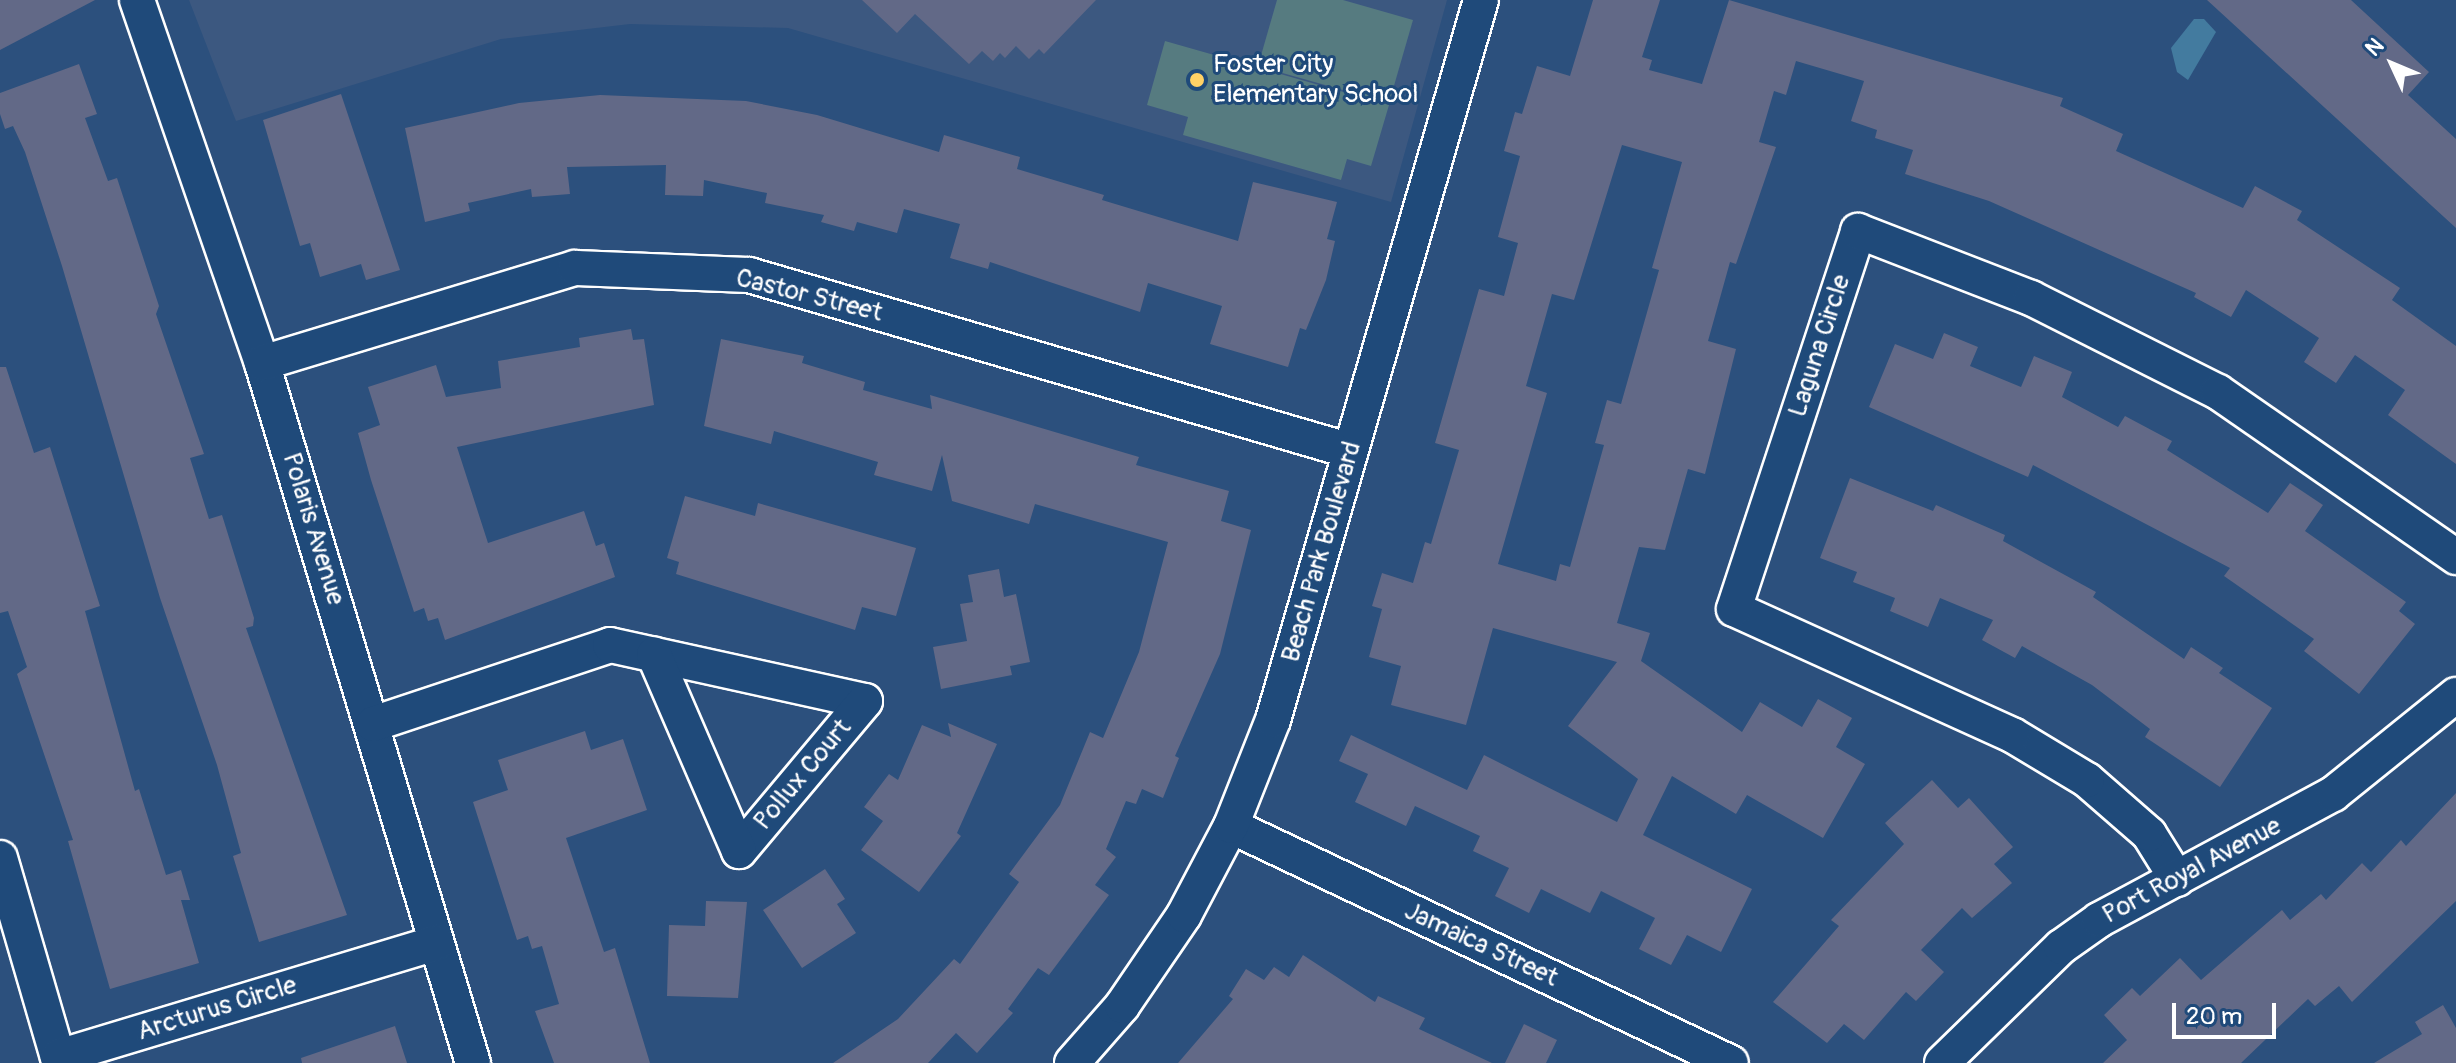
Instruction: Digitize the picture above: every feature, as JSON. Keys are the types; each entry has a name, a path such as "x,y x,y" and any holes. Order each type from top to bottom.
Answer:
{"street":[{"name":"Polaris Avenue","path":"137,0 262,363 473,1063"},
{"name":"Beach Park Boulevard","path":"1072,1063 1122,1006 1184,915 1231,826 1273,720 1481,0"},
{"name":"Laguna Circle","path":"2177,879 2149,834 2087,780 2012,735 1734,609 1858,231 2031,298 2218,392 2456,557"},
{"name":"Castor Street","path":"262,363 575,268 749,275 1351,451"},
{"name":"Pollux Court","path":"373,724 610,645 865,701 739,851 654,655"},
{"name":"Port Royal Avenue","path":"1942,1063 2061,947 2333,794 2456,695"},
{"name":"Jamaica Street","path":"1231,826 1731,1063"},
{"name":"Arcturus Circle","path":"0,858 58,1057 436,943"}],"shaded area":[{"name":"Foster City Elementary School","path":"189,0 1447,0 1391,202 788,28 630,24 501,39 236,121"},
{"path":"2194,19 2204,19 2216,32 2188,80 2177,72 2171,48"}],"green space":[{"path":"1277,0 1343,0 1413,20 1389,103 1258,66"},
{"path":"1165,41 1389,105 1371,166 1347,159 1341,180 1183,135 1188,117 1147,105"}],"building":[{"path":"0,0 95,0 0,50"},
{"path":"862,0 1096,0 1044,54 1039,49 1029,59 1016,46 1005,58 1000,53 993,61 982,51 969,64 915,14 897,33"},
{"path":"1593,0 1660,0 1642,57 1652,60 1649,70 1702,84 1729,0 2063,98 2060,106 2123,134 2116,151 2243,208 2255,186 2302,211 2297,220 2400,288 2392,300 2456,346 2456,464 2388,415 2405,390 2355,355 2336,383 2304,362 2319,338 2246,290 2231,317 2194,297 2196,293 1989,201 1905,174 1913,150 1875,138 1877,130 1851,121 1864,81 1796,61 1786,95 1774,91 1759,142 1776,147 1736,264 1730,262 1708,341 1736,349 1705,474 1688,469 1665,550 1639,547 1617,623 1650,633 1641,661 1742,732 1760,702 1802,727 1818,699 1852,718 1836,747 1865,764 1823,838 1747,795 1736,814 1672,776 1643,835 1752,889 1721,952 1687,935 1671,965 1639,949 1655,918 1601,891 1590,913 1541,889 1529,913 1495,896 1509,868 1473,851 1480,836 1415,806 1406,826 1355,802 1368,774 1339,761 1351,735 1467,790 1484,755 1617,822 1638,779 1568,726 1617,662 1493,628 1466,725 1391,705 1401,666 1369,657 1382,609 1372,606 1382,573 1413,583 1425,542 1431,544 1459,450 1435,443 1479,289 1504,296 1518,243 1498,237 1520,156 1504,151 1515,112 1522,114 1537,66 1570,76","holes":["1622,145 1682,162 1652,268 1659,270 1621,404 1607,400 1595,443 1604,445 1570,567 1560,564 1556,581 1498,564 1547,393 1526,386 1552,294 1574,300"]},
{"path":"2207,0 2351,0 2429,72 2408,95 2456,139 2456,228"},
{"path":"79,64 97,114 85,118 108,181 117,178 159,306 156,314 204,454 190,458 209,519 222,515 254,618 253,626 246,628 347,915 259,942 233,856 241,853 217,765 160,598 62,266 25,152 13,126 5,129 0,114 0,93"},
{"path":"341,94 400,270 366,280 361,264 320,277 310,243 300,246 263,120"},
{"path":"600,95 746,101 817,115 939,152 944,135 1020,157 1017,169 1104,195 1102,200 1238,241 1253,182 1337,202 1327,239 1335,241 1326,280 1306,330 1300,328 1288,367 1210,344 1222,306 1148,283 1140,312 990,262 988,269 950,258 960,224 904,209 897,233 857,222 854,231 821,222 824,215 765,203 767,193 704,180 703,196 665,195 666,165 567,167 570,194 532,197 531,189 468,203 470,211 425,222 405,128 519,103"},
{"path":"631,329 633,340 644,339 654,405 457,447 488,543 584,511 596,546 604,543 615,577 445,640 438,618 428,621 424,608 414,612 371,480 358,433 380,425 368,387 436,365 446,397 501,388 498,361 580,347 579,338"},
{"path":"1944,333 1978,347 1970,366 2021,387 2034,356 2072,372 2062,397 2118,427 2125,416 2172,441 2167,450 2268,513 2290,483 2323,505 2305,531 2406,602 2399,611 2415,624 2359,694 2304,651 2314,639 2224,576 2230,568 2033,465 2028,477 1869,407 1895,344 1933,359"},
{"path":"721,339 804,356 802,363 865,382 863,390 932,409 930,395 1139,457 1136,465 1229,491 1221,521 1251,530 1220,654 1175,756 1179,758 1163,798 1142,789 1136,804 1126,801 1106,849 1116,857 1095,885 1109,895 1049,975 1038,968 1008,1009 1013,1013 977,1053 956,1033 928,1063 833,1063 898,1019 954,959 960,964 1019,882 1009,874 1060,805 1090,732 1103,738 1139,652 1168,542 1035,504 1029,524 952,501 942,455 932,491 874,475 878,462 774,431 771,444 704,426"},
{"path":"0,367 6,367 34,453 50,447 100,606 85,611 135,791 139,789 166,875 181,870 190,900 181,900 199,963 110,989 68,841 73,840 17,674 27,667 8,611 0,613"},
{"path":"1850,478 1933,511 1936,505 2005,535 2003,541 2096,592 2093,597 2184,659 2191,647 2223,668 2219,673 2272,708 2220,787 2145,737 2150,729 2092,685 2022,646 2015,658 1982,640 1993,620 1940,598 1928,627 1890,611 1895,598 1853,582 1857,572 1820,558"},
{"path":"685,496 755,516 758,503 916,548 896,616 862,607 855,630 676,574 679,562 667,558"},
{"path":"999,569 1004,597 1016,594 1030,662 1010,666 1012,675 941,689 933,647 967,641 960,604 973,602 968,575"},
{"path":"948,723 997,744 957,833 961,836 919,892 861,850 883,821 864,807 889,774 898,780 922,725 951,737"},
{"path":"585,731 591,750 623,739 647,810 566,838 604,952 615,948 650,1063 554,1063 535,1011 559,1004 542,946 532,949 528,936 517,940 473,802 508,790 498,760"},
{"path":"1932,780 1958,808 1969,798 2013,847 1994,864 2012,883 1972,918 1962,908 1921,950 1944,972 1916,1001 1906,992 1864,1040 1844,1024 1827,1043 1773,1002 1839,926 1831,920 1904,844 1885,823"},
{"path":"2456,793 2456,901 2352,1002 2339,986 2315,1006 2308,999 2241,1063 2103,1063 2127,1040 2104,1015 2132,988 2140,996 2180,958 2201,980 2282,910 2290,920 2321,894 2326,900 2362,863 2371,872 2401,840 2406,846"},
{"path":"825,869 845,899 837,904 856,933 802,968 763,910"},
{"path":"706,901 747,902 738,998 667,996 669,925 705,926"},
{"path":"1303,955 1375,1002 1378,996 1425,1018 1419,1029 1492,1063 1178,1063 1233,999 1229,996 1246,969 1264,980 1274,967 1289,977"},
{"path":"2443,1005 2456,1028 2456,1063 2374,1063 2422,1034 2415,1022"},
{"path":"1524,1024 1557,1040 1546,1063 1505,1063"},
{"path":"395,1026 407,1063 302,1063 301,1058"}],"place":[{"name":"Foster City Elementary School","path":"1197,80"}]}
